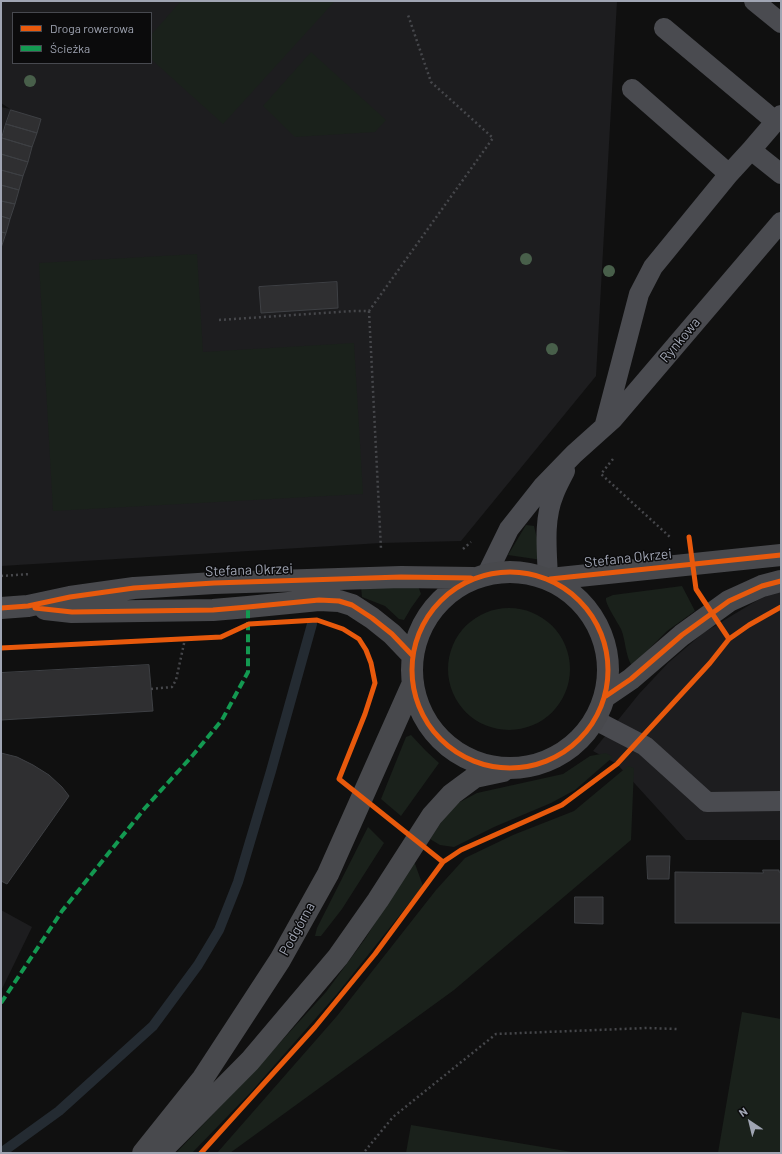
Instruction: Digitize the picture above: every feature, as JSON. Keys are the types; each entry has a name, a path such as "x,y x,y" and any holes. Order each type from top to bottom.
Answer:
{"street":[{"name":"Stefana Okrzei","path":"548,579 781,555"},
{"path":"159,1153 250,1061 338,957 378,900 432,816 452,794 475,777 546,762 574,745 595,720 606,696 609,660 606,643 600,627 579,598 565,588 548,579 528,573 507,571 480,576 458,586 444,597 432,610 423,624 416,640 413,656 413,683 416,699 428,723 441,740 454,751 468,759 483,764 499,768 515,768"},
{"name":"Stefana Okrzei","path":"1,608 28,606 70,597 142,588 214,583 480,576"},
{"path":"606,696 631,679 682,635 729,601 762,586 781,581"},
{"name":"Stefana Okrzei","path":"28,606 80,612 213,610 319,600 339,601 352,605 372,618 392,634 413,656"},
{"name":"Podgórna","path":"143,1153 203,1078 280,960 328,874 413,683"}],"lane":[{"path":"754,1 781,23"},
{"path":"605,426 639,294 653,267 729,174 778,118 664,28"},
{"path":"632,89 729,174"},
{"path":"751,150 781,174"},
{"name":"Rynkowa","path":"480,576 509,529 543,486 574,454 613,419 781,222"},
{"name":"Rynkowa","path":"548,579 546,539 548,516 553,494 574,454"},
{"path":"595,720 645,746 707,802 781,801"}],"path":[{"path":"375,552 382,551 369,311 493,138 431,82 408,15"},
{"path":"219,320 369,311"},
{"path":"615,456 601,474 672,539"},
{"path":"462,549 473,539"},
{"path":"1,576 38,574"},
{"path":"151,689 172,687 176,680 185,639"},
{"path":"365,1151 393,1117 496,1034 647,1028 677,1029"}],"shaded area":[{"path":"1,1 617,1 596,376 461,541 381,543 1,566 1,107 10,109 1,103"},
{"path":"181,1 335,1 223,124 152,60 152,34"},
{"path":"311,52 386,120 375,132 295,137 263,106"},
{"path":"197,254 203,352 354,343 363,494 53,511 39,263"},
{"path":"526,525 534,526 542,560 508,555"},
{"path":"418,586 421,594 404,620 399,619 385,606 362,597 361,587"},
{"path":"682,586 695,611 667,631 632,666 628,657 621,629 609,608 606,598 613,595"},
{"path":"781,591 781,840 686,840 617,764 593,751 639,694 668,663 703,633 756,601 775,592"},
{"path":"509,608 521,609 532,613 552,626 565,646 569,657 569,681 565,692 552,712 532,725 521,729 509,730 497,729 486,725 466,712 453,692 449,681 448,669 449,657 453,646 466,626 486,613 497,609"},
{"path":"411,735 439,763 401,816 381,799 406,737"},
{"path":"606,753 613,757 575,790 551,803 494,827 454,847 440,845 430,839 446,815 458,803 477,793 563,774 590,756"},
{"path":"628,766 634,768 631,840 454,990 230,1153 217,1153 337,1016 436,890 465,858 513,835 574,811"},
{"path":"368,827 384,843 342,909 321,936 315,936 317,928"},
{"path":"414,861 423,886 337,994 251,1092 192,1153 176,1153 255,1070 326,992 365,939"},
{"path":"1,910 32,927 1,991"},
{"path":"742,1012 781,1019 780,1153 718,1153"},
{"path":"411,1125 578,1153 406,1153"}],"building":[{"path":"11,110 41,119 37,133 6,124"},
{"path":"6,124 37,133 32,147 2,138"},
{"path":"2,138 32,147 28,162 1,154"},
{"path":"1,154 28,162 23,176 1,170"},
{"path":"1,170 23,176 19,190 1,185"},
{"path":"1,185 19,190 15,204 1,201"},
{"path":"1,201 15,204 10,219 1,216"},
{"path":"1,216 10,219 6,233 1,232"},
{"path":"1,232 6,233 1,248"},
{"path":"337,282 338,308 261,313 259,287"},
{"path":"149,665 153,711 1,720 1,673"},
{"path":"1,753 17,757 49,775 69,796 7,884 1,881"},
{"path":"647,856 670,856 669,879 648,879"},
{"path":"763,870 779,870 779,872 781,872 781,923 675,923 675,872 763,873"},
{"path":"575,897 603,897 603,924 575,923"}],"waterway":[{"path":"1,1153 59,1111 153,1026 198,965 219,930 238,882 312,624"}],"marked path":[{"path":"1,1003 62,911 145,808 193,755 222,720 248,672 248,607"}],"cycle path":[{"path":"689,537 696,589 729,639"},
{"path":"550,579 781,555"},
{"path":"520,572 529,573 548,579 565,588 580,600 592,615 601,632 607,651 608,670 607,689 601,708 592,725 580,740 565,752 548,761 529,767 500,768 491,767 472,761 455,752 440,740 428,725 419,708 413,689 412,660 413,651 419,632 428,615 440,600 455,588 472,579 491,573 520,572"},
{"path":"1,608 28,606 70,597 134,588 214,583 401,577 471,578"},
{"path":"606,696 631,679 682,635 729,601 762,586 781,581"},
{"path":"35,608 72,612 213,610 319,600 339,601 352,605 372,618 392,634 413,656"},
{"path":"201,1153 315,1027 375,954 443,862 461,850 562,805 617,764 710,663 729,639 749,625 781,607"},
{"path":"1,648 221,637 249,624 317,620 343,629 359,639 366,650 371,663 375,683 365,714 339,779 443,862"}]}
